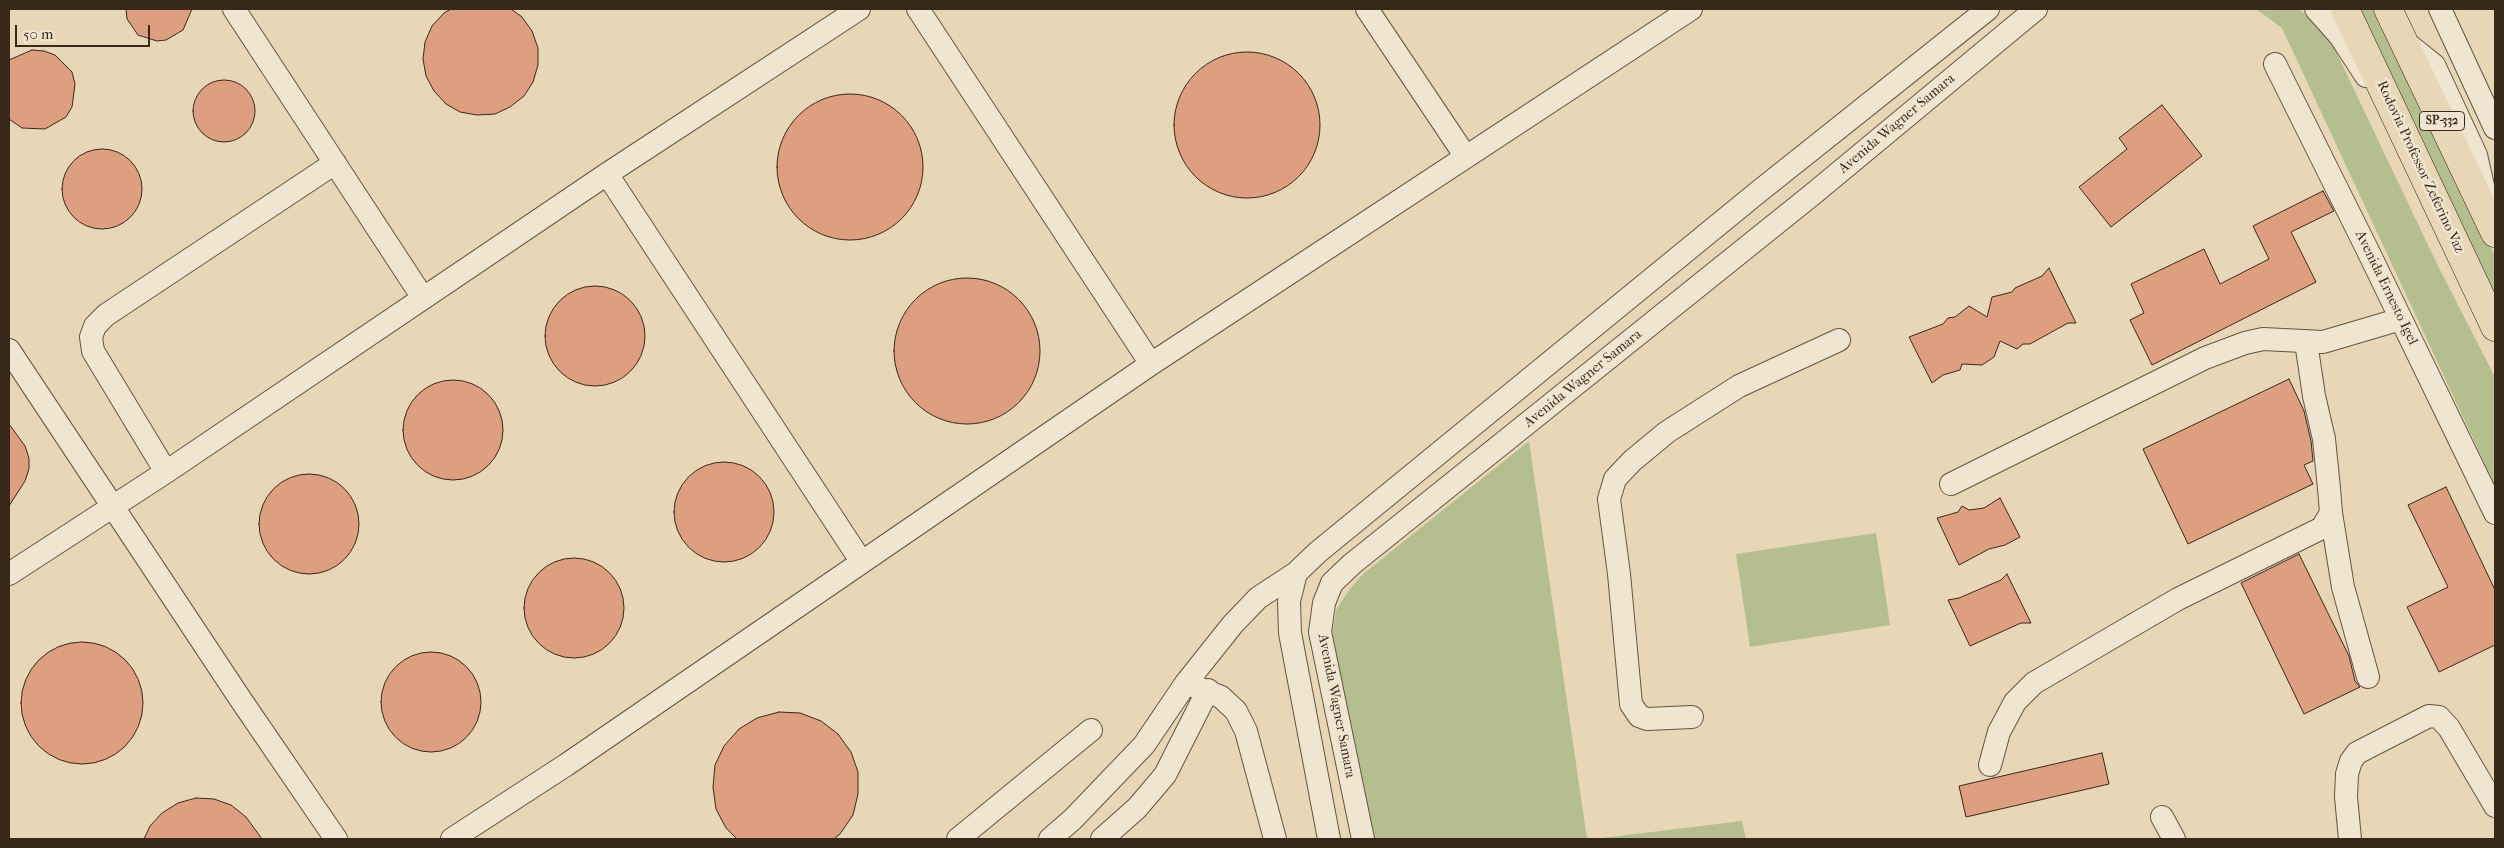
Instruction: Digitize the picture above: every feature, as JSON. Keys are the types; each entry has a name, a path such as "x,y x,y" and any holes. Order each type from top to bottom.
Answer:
{"highway":[{"name":"Rodovia Professor Zeferino Vaz","path":"2345,9 2495,327"},
{"name":"SP-332","path":"2388,9 2494,230"}],"street":[{"path":"234,9 423,298"},
{"path":"9,574 166,472 607,174 859,9"},
{"path":"918,9 1151,364"},
{"path":"1367,9 1466,157"},
{"path":"452,839 566,765 1151,364 1691,9"},
{"path":"1050,839 1073,819 1144,745 1186,683 1233,624 1258,598 1296,573 1318,552 1757,193 1988,9"},
{"name":"Avenida Wagner Samara","path":"1363,839 1320,632 1324,603 1332,583 1352,564 1813,194 2036,9"},
{"path":"2316,9 2340,36 2411,146"},
{"path":"2440,9 2495,128"},
{"name":"Avenida Ernesto Igel","path":"2275,64 2495,513"},
{"path":"166,472 93,351 90,337 95,326 106,315 335,163"},
{"path":"607,174 861,561"},
{"path":"1951,484 2206,358 2245,343 2263,339 2323,342 2401,319"},
{"path":"1692,716 1647,719 1639,716 1631,704 1619,574 1609,498 1615,479 1632,461 1667,432 1738,386 1839,340"},
{"path":"2306,342 2314,396 2324,439 2331,513 2343,587 2368,677"},
{"path":"9,350 241,700 336,839"},
{"path":"1990,765 1999,732 2015,702 2034,683 2178,599 2322,528 2331,513"},
{"path":"1296,573 1289,601 1290,633 1329,839"},
{"path":"1186,683 1208,690 1228,702 1236,711 1246,732 1275,839"},
{"path":"1102,839 1137,808 1165,775 1208,690"},
{"path":"2350,839 2347,782 2351,761 2358,753 2429,716 2439,717 2449,728 2495,806"},
{"path":"958,839 1091,730"},
{"path":"2162,817 2174,839"}],"green space":[{"path":"2256,9 2295,9 2301,11 2317,21 2330,39 2437,264 2495,377 2495,486 2282,28"},
{"path":"2357,9 2380,9 2495,256 2495,302"},
{"path":"1529,441 1587,839 1371,839 1332,637 1336,610 1349,590 1363,574"},
{"path":"1876,533 1890,625 1750,647 1736,554"},
{"path":"1742,821 1746,839 1594,839"}],"building":[{"path":"126,9 192,9 183,30 166,40 157,41 138,35 127,19"},
{"path":"451,9 511,9 522,17 532,31 538,48 538,65 533,82 524,96 510,107 495,114 477,115 460,112 446,104 434,91 426,76 423,59 425,42 432,26 444,13"},
{"path":"32,50 44,51 55,55 72,72 75,84 72,107 66,117 45,129 22,128 9,119 9,60"},
{"path":"1247,52 1275,58 1298,74 1314,97 1320,125 1314,153 1298,176 1275,192 1247,198 1219,192 1196,176 1180,153 1174,125 1180,97 1196,74 1219,58"},
{"path":"218,80 230,80 246,89 253,99 255,111 253,123 246,133 230,142 218,142 207,137 198,128 193,117 193,105 198,94 207,85"},
{"path":"850,94 878,100 901,116 917,139 923,167 917,195 901,218 878,234 850,240 822,234 799,218 783,195 777,167 783,139 799,116 822,100"},
{"path":"2162,105 2202,156 2111,227 2079,187 2127,149 2119,138"},
{"path":"102,149 117,152 130,161 139,174 142,189 139,204 130,217 117,226 102,229 87,226 74,217 65,204 62,189 65,174 74,161 87,152"},
{"path":"2323,191 2334,211 2291,232 2316,282 2152,365 2130,320 2144,313 2131,284 2204,249 2220,284 2269,259 2253,226"},
{"path":"2049,268 2076,323 2068,323 2030,344 2023,344 2017,349 2000,341 1994,357 1982,365 1962,364 1960,370 1943,375 1932,383 1909,337 1943,324 1948,318 1955,317 1969,306 1987,317 1992,297 2012,292 2015,288 2042,276"},
{"path":"967,278 995,284 1018,300 1034,323 1040,351 1034,379 1018,402 995,418 967,424 939,418 916,402 900,379 894,351 900,323 916,300 939,284"},
{"path":"595,286 614,289 631,300 642,317 645,336 642,355 631,372 614,383 595,386 576,383 559,372 548,355 545,336 548,317 559,300 576,289"},
{"path":"2289,379 2304,411 2311,441 2313,461 2304,465 2313,484 2188,544 2143,449"},
{"path":"453,380 472,383 489,394 500,411 503,430 500,449 489,466 472,477 453,480 434,477 417,466 406,449 403,430 406,411 417,394 434,383"},
{"path":"9,424 25,446 29,458 29,469 25,481 9,506"},
{"path":"724,462 743,465 760,476 771,493 774,512 771,531 760,548 743,559 724,562 705,559 688,548 677,531 674,512 677,493 688,476 705,465"},
{"path":"309,474 328,477 345,488 356,505 359,524 356,543 345,560 328,571 309,574 290,571 273,560 262,543 259,524 262,505 273,488 290,477"},
{"path":"2446,487 2495,590 2495,645 2439,672 2407,607 2448,587 2408,505"},
{"path":"2000,498 2020,537 2005,545 1989,549 1959,565 1937,518 1958,512 1962,506 1969,510 1984,508"},
{"path":"2299,554 2349,656 2355,681 2360,687 2304,714 2241,583"},
{"path":"574,558 593,561 610,572 621,589 624,608 621,627 610,644 593,655 574,658 555,655 538,644 527,627 524,608 527,589 538,572 555,561"},
{"path":"2007,574 2031,623 2021,623 1970,646 1948,600 1959,598 2001,580"},
{"path":"82,642 105,646 125,660 139,680 143,703 139,726 125,746 105,760 82,764 59,760 39,746 25,726 21,703 25,680 39,660 59,646"},
{"path":"431,652 450,655 467,666 478,683 481,702 478,721 467,738 450,749 431,752 412,749 395,738 384,721 381,702 384,683 395,666 412,655"},
{"path":"779,712 800,713 821,721 838,734 851,752 858,772 858,794 853,815 840,834 834,839 737,839 726,828 716,809 713,787 715,765 724,746 739,729 757,718"},
{"path":"2102,753 2109,784 1966,817 1959,786"},
{"path":"196,798 214,799 231,805 246,817 262,839 144,839 150,826 162,813 178,803"}]}
